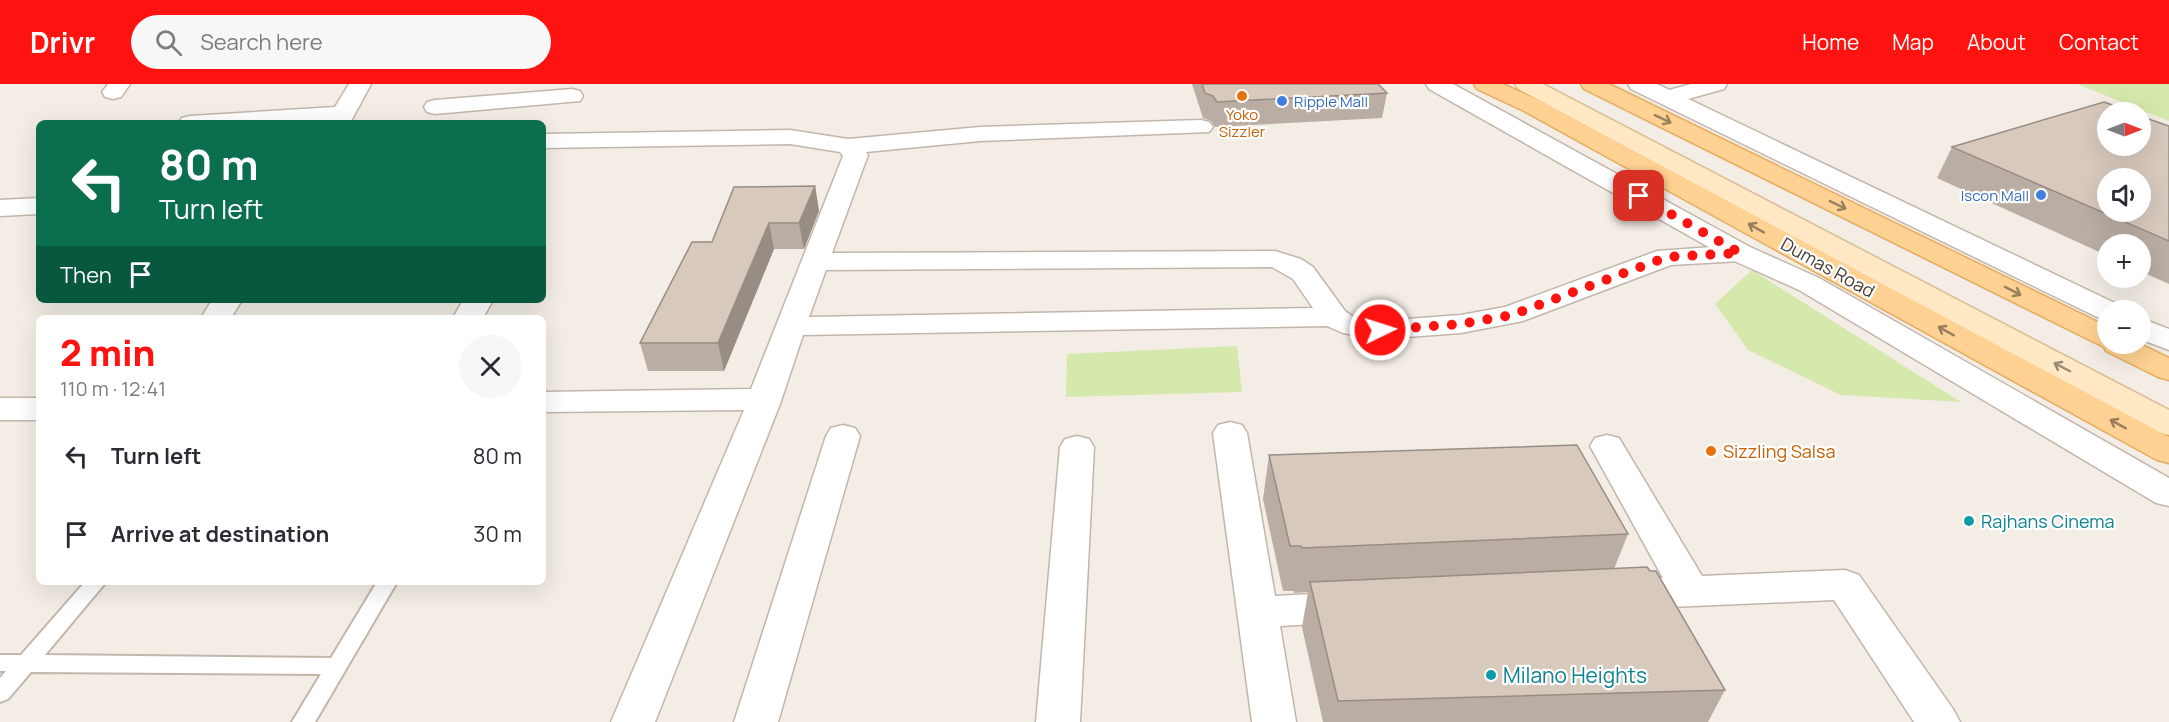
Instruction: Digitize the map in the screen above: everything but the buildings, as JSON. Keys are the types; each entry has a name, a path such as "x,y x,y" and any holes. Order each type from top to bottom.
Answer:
{"main road":[{"name":"Dumas Road","path":"1485,84 1542,112 2169,452"},
{"path":"1526,84 2169,424"},
{"path":"1554,84 2169,402"},
{"path":"1592,84 2097,334"},
{"path":"2137,354 2169,370"}],"street":[{"path":"303,120 341,119 360,84"},
{"path":"430,115 449,84"},
{"path":"1437,84 1740,253 1809,284 2169,494"},
{"path":"1639,84 1670,97 2097,306"},
{"path":"1670,97 1716,84"},
{"path":"430,115 572,96"},
{"path":"546,141 790,137 848,146 980,134 1201,128"},
{"path":"633,722 764,404 763,399 856,155 848,146"},
{"path":"0,208 36,206"},
{"path":"814,262 1275,259 1303,273 1334,317 1343,324 1380,330 1461,324 1512,315 1667,257 1740,253"},
{"path":"790,326 1334,317"},
{"path":"2151,332 2169,341"},
{"path":"546,402 763,399"},
{"path":"0,409 36,409"},
{"path":"1230,433 1274,722"},
{"path":"756,722 843,436"},
{"path":"1607,446 1690,590"},
{"path":"1058,722 1077,447"},
{"path":"1585,596 1845,585 1938,722"},
{"path":"1256,612 1385,605"}],"lane":[{"path":"0,693 93,585"},
{"path":"303,722 385,585"},
{"path":"0,663 336,666"}],"green space":[{"path":"2077,84 2169,84 2169,121 2151,114 2151,102 2122,102"},
{"path":"1752,270 1961,402 1841,395 1748,350 1715,304"},
{"path":"1237,346 1242,392 1066,397 1067,354"}],"place":[{"name":"Yoko Sizzler","path":"1242,96"},
{"name":"Ripple Mall","path":"1282,101"},
{"name":"Iscon Mall","path":"2041,195"},
{"name":"Sizzling Salsa","path":"1711,451"},
{"name":"Rajhans Cinema","path":"1969,521"},
{"name":"Milano Heights","path":"1491,675"}],"route":[{"path":"1380,330 1461,324 1512,315 1667,257 1740,253 1639,196"}]}
